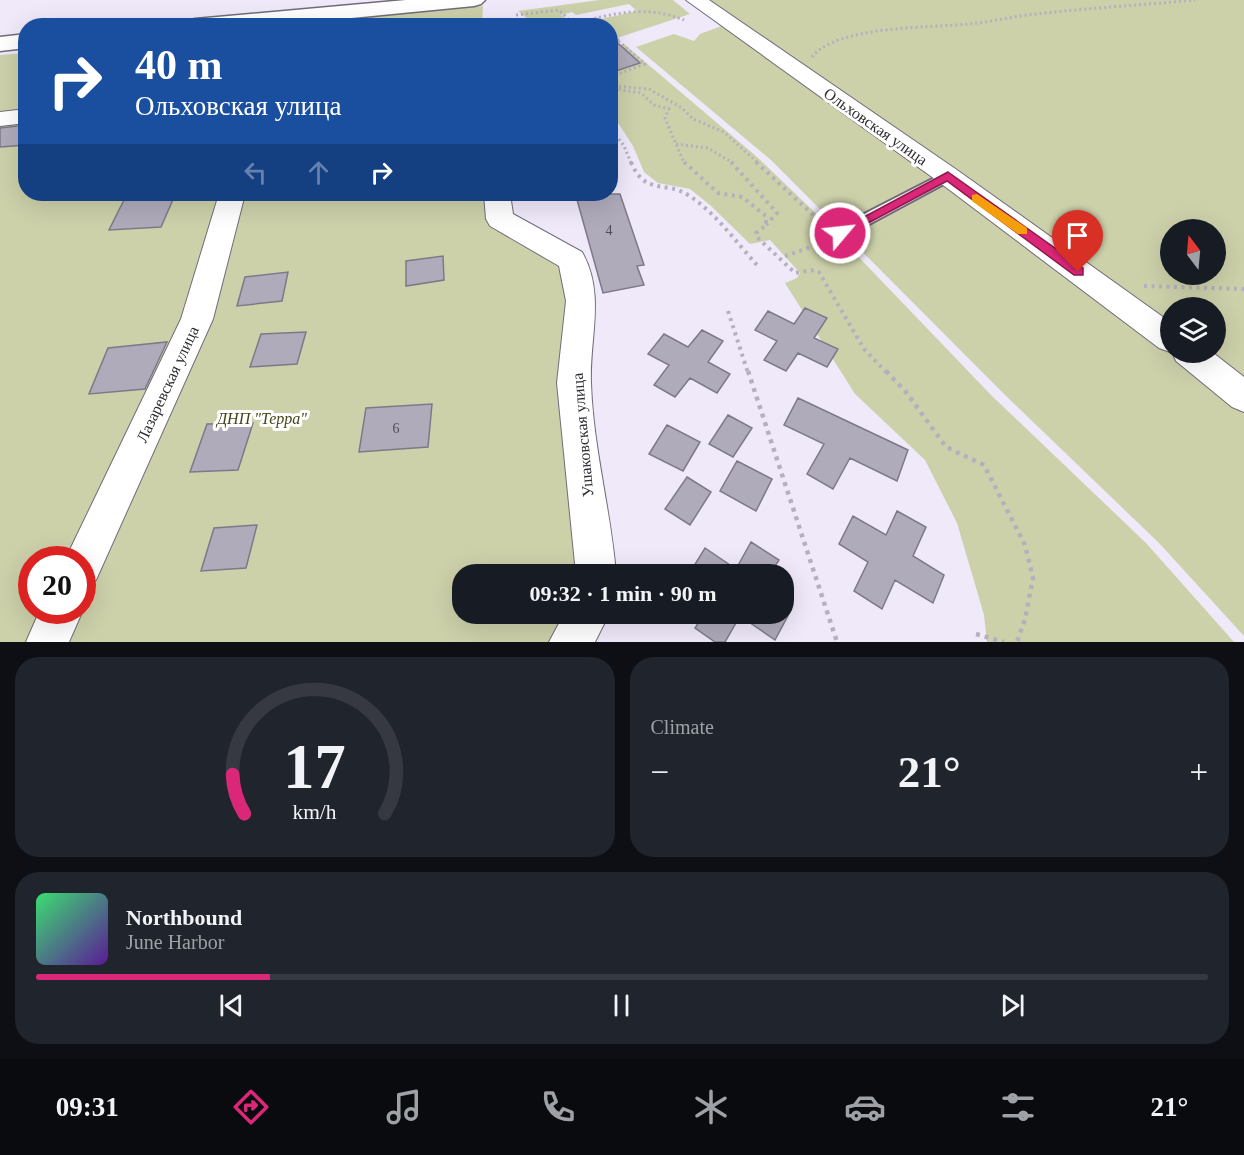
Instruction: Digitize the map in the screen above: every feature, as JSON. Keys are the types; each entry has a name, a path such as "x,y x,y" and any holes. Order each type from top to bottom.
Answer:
{"main road":[{"path":"281,18 474,0"},
{"path":"0,44 18,42"}],"street":[{"name":"Ольховская улица","path":"690,10 789,66 948,176 1160,332"},
{"path":"0,119 18,117"},
{"name":"Лазаревская улица","path":"91,546 197,319 230,201"},
{"name":"Ушаковская улица","path":"498,201 500,219 572,260 581,301 574,383 595,564"},
{"path":"1202,363 1244,397"},
{"path":"48,642 56,624"},
{"path":"570,642 582,624"}],"lane":[{"path":"833,234 948,176"}],"path":[{"path":"789,66 810,60 819,48 837,41 904,26 968,24 1035,14 1195,0"},
{"path":"597,18 647,7 662,10 690,10"},
{"path":"516,15 559,10 567,18"},
{"path":"618,40 645,64 618,74"},
{"path":"618,85 649,88 682,108 693,118 724,132 833,234 785,256"},
{"path":"618,88 641,93 654,105 669,109 665,118 675,144 683,156 684,165 718,193 742,197 748,201 766,216 766,225"},
{"path":"618,138 636,174 649,185 686,194 699,204 757,266"},
{"path":"675,144 705,146 728,157 777,213 756,233 759,239 786,267 795,273 813,270 819,272 864,349 906,392 946,447 984,465 1025,545 1033,578 1025,619 1016,641"},
{"path":"1095,284 1244,289"},
{"path":"728,311 837,642"},
{"path":"975,634 1004,642"}],"green space":[{"path":"599,0 673,0 690,14 618,38 618,18 606,18 637,11 629,4 576,15 572,12 561,15 564,18 527,18 518,11"},
{"path":"712,0 1244,0 1244,636 1159,543 1005,395 771,160 636,47 674,34 694,41 700,34 727,24 706,8"},
{"path":"483,6 482,18 359,18"},
{"path":"624,44 756,156 826,223 991,395 1146,543 1234,642 987,642 984,615 957,523 925,460 855,394 785,283 797,278 800,273 770,240 750,244 690,189 658,183 644,172 633,146 618,123 618,46"},
{"name":"ДНП \"Терра\"","path":"18,54 18,201 498,201 500,219 572,260 574,383 595,564 452,564 452,624 582,624 570,642 0,642 0,55"}],"building":[{"path":"618,43 640,63 618,70"},
{"path":"18,126 18,146 0,147 0,128"},
{"path":"618,194 620,194 644,265 637,266 644,285 603,293 577,201 618,201"},
{"path":"124,201 172,201 161,227 109,230"},
{"path":"443,256 444,280 406,286 406,261"},
{"path":"288,272 282,301 237,306 245,277"},
{"path":"805,308 827,318 814,338 838,349 827,367 798,353 786,371 764,360 777,341 755,330 768,311 794,324"},
{"path":"702,330 723,341 708,362 730,374 717,393 690,378 675,397 654,385 669,365 648,354 664,334 688,347"},
{"path":"306,332 297,364 250,367 261,334"},
{"path":"167,342 145,389 89,394 108,348"},
{"path":"798,398 908,450 897,481 850,458 833,489 807,474 824,444 784,425"},
{"path":"432,404 428,447 359,452 366,408"},
{"path":"728,415 752,428 733,457 709,444"},
{"path":"253,423 238,470 190,472 207,424"},
{"path":"667,425 700,442 683,471 649,454"},
{"path":"737,461 772,479 756,511 720,491"},
{"path":"687,477 711,492 690,525 665,509"},
{"path":"897,511 926,527 913,556 944,575 933,603 895,580 882,609 854,591 868,562 839,544 853,516 886,535"},
{"path":"257,525 246,568 201,571 214,528"},
{"path":"751,542 779,560 776,564 739,564"},
{"path":"705,548 729,564 695,564"},
{"path":"698,624 735,624 725,642 715,642 695,628"},
{"path":"752,624 784,624 775,640"}],"slow traffic":[{"path":"977,198 1023,231"}],"route":[{"path":"840,233 948,176 1078,272"}]}
